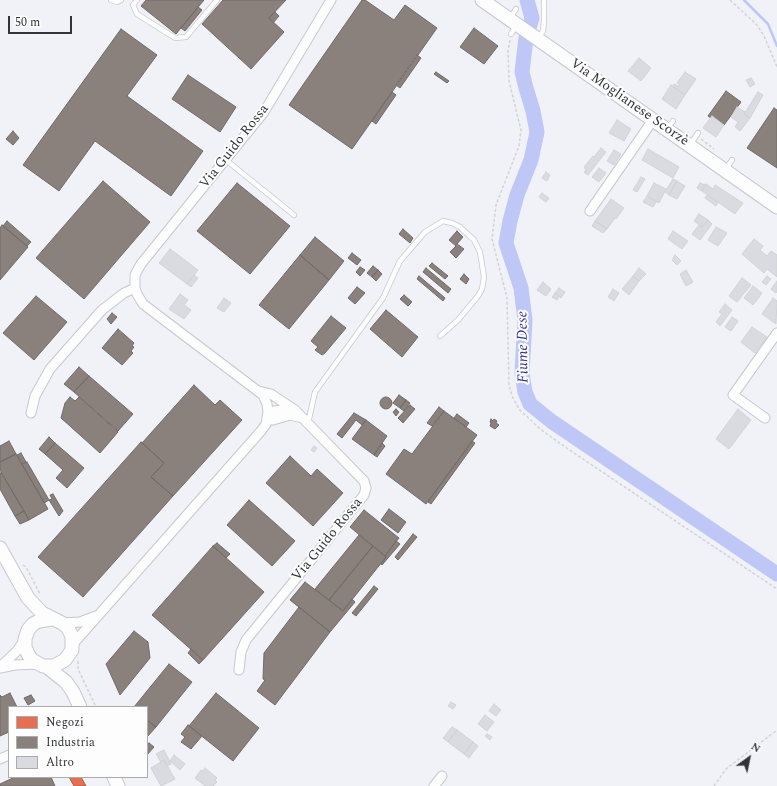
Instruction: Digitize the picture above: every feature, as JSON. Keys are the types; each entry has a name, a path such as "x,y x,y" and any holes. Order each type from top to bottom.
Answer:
{"main road":[{"name":"Via Moglianese Scorzè","path":"482,0 653,120 670,125 689,145 728,165 777,207"},
{"path":"0,548 34,596 42,613 57,621 70,632 73,653 69,677 73,692"},
{"path":"34,596 25,647 32,660 43,665 66,682 80,706"},
{"path":"27,634 39,620 57,621"},
{"path":"43,665 60,664 73,653"}],"street":[{"name":"Via Guido Rossa","path":"268,415 266,399 259,391 148,308 140,299 135,288 136,275 141,264 264,112 331,0"},
{"path":"590,211 653,120"},
{"path":"31,413 35,396 50,369 102,310 124,293 135,288"},
{"path":"765,418 733,395 777,333"},
{"name":"Via Guido Rossa","path":"239,670 241,652 246,640 366,493 364,481 306,420 295,410 271,394 259,391"},
{"path":"73,653 97,616 261,431 268,415 287,409 295,410"},
{"path":"268,415 273,420 290,415 306,420"},
{"path":"57,621 80,622 97,616"},
{"path":"0,667 17,651 27,634"},
{"path":"0,667 15,665 43,665"},
{"path":"434,786 442,776"}],"lane":[{"path":"111,0 116,2 121,0"},
{"path":"137,0 132,6 137,14 175,38 186,37 217,0"},
{"path":"535,37 543,31 544,0"},
{"path":"689,145 698,133"},
{"path":"226,160 294,215"},
{"path":"306,420 315,392 383,298 400,260 426,232 443,221 460,227 474,240 480,252 484,278 482,289 478,296 458,320 440,336"}],"path":[{"path":"730,0 757,25 764,36 777,67"},
{"path":"514,22 508,51 509,81 521,130 519,146 496,205 492,239 507,298 509,355 508,378 512,396 519,409 540,429 777,589"},
{"path":"18,563 26,568 34,596"},
{"path":"73,653 78,669 96,706"},
{"path":"714,786 726,769 777,730"}],"building: Negozi":[{"path":"70,778 82,778 86,786 74,786"}],"building: Industria":[{"path":"146,0 204,0 176,34 141,6"},
{"path":"223,0 286,0 269,18 284,32 251,69 202,24"},
{"path":"362,0 365,0 394,20 405,5 437,28 352,149 289,105"},
{"path":"198,7 202,10 185,31 181,28"},
{"path":"275,12 279,16 273,23 269,18"},
{"path":"474,28 498,46 484,64 460,47"},
{"path":"121,29 157,55 127,96 203,151 171,196 95,141 59,191 23,165"},
{"path":"417,55 421,58 400,88 396,85"},
{"path":"436,72 449,81 447,83 434,74"},
{"path":"188,75 236,107 220,132 172,99"},
{"path":"726,91 741,102 724,125 712,116 711,118 708,116"},
{"path":"392,92 396,95 376,124 372,121"},
{"path":"774,108 777,110 777,168 747,148"},
{"path":"13,131 19,138 13,145 6,139"},
{"path":"103,181 150,222 84,299 36,258"},
{"path":"237,183 290,226 250,274 197,231"},
{"path":"7,221 31,242 27,246 3,226"},
{"path":"2,225 28,247 0,280 0,228"},
{"path":"403,229 413,238 410,243 399,234"},
{"path":"457,231 463,237 457,244 464,249 456,258 450,252 456,246 449,240"},
{"path":"315,237 344,261 329,280 300,255"},
{"path":"352,253 361,260 357,265 348,258"},
{"path":"300,255 329,280 289,329 259,305"},
{"path":"432,263 448,276 445,279 429,266"},
{"path":"373,266 378,270 372,277 367,273"},
{"path":"360,267 365,270 360,276 356,272"},
{"path":"426,268 451,289 448,293 423,272"},
{"path":"378,270 382,274 376,281 372,277"},
{"path":"464,274 469,279 466,284 460,279"},
{"path":"419,276 445,298 443,301 417,279"},
{"path":"357,287 365,293 355,304 348,298"},
{"path":"404,295 412,302 408,306 400,299"},
{"path":"36,296 67,322 34,360 3,333"},
{"path":"386,310 418,337 402,357 370,329"},
{"path":"112,313 117,317 111,324 107,319"},
{"path":"331,316 346,328 322,355 315,350 318,347 311,341"},
{"path":"118,329 134,343 132,346 134,347 131,351 133,353 122,365 102,348"},
{"path":"79,367 89,376 74,392 64,384"},
{"path":"89,376 133,414 118,431 74,392"},
{"path":"194,385 215,405 220,400 242,420 173,496 151,477 164,463 142,443"},
{"path":"399,395 406,400 400,408 393,403"},
{"path":"70,397 75,401 79,397 118,432 100,453 61,418 65,403"},
{"path":"384,397 388,397 392,403 388,409 384,409 380,405 380,401"},
{"path":"406,400 410,403 404,411 400,408"},
{"path":"410,405 415,409 403,423 398,418"},
{"path":"439,407 444,411 432,426 427,423"},
{"path":"396,409 399,412 396,416 393,412"},
{"path":"444,411 477,435 426,504 386,474 404,449 412,454"},
{"path":"354,413 366,420 362,425 356,420 342,438 337,434"},
{"path":"457,414 469,423 466,427 454,418"},
{"path":"491,419 493,421 494,419 497,421 496,423 499,425 495,429 490,426"},
{"path":"366,420 387,436 374,455 352,439"},
{"path":"49,437 55,443 45,454 39,449"},
{"path":"9,441 16,454 0,462 0,446"},
{"path":"472,441 475,443 431,504 428,502"},
{"path":"141,442 164,463 151,477 173,496 83,597 38,557"},
{"path":"55,443 84,468 67,488 56,478 63,470 45,454"},
{"path":"382,443 385,446 377,457 374,455"},
{"path":"21,453 26,462 22,464 17,455"},
{"path":"16,454 48,509 29,520 0,470 0,462"},
{"path":"290,456 311,476 317,469 343,493 313,526 266,483"},
{"path":"27,462 49,500 44,503 22,464"},
{"path":"0,473 24,511 15,516 0,489"},
{"path":"53,494 63,511 59,516 49,500 52,499 50,495"},
{"path":"249,500 295,541 272,566 227,525"},
{"path":"389,509 406,522 398,533 381,520"},
{"path":"364,510 399,538 385,556 350,527"},
{"path":"24,511 29,520 20,524 15,516"},
{"path":"413,534 417,537 398,560 395,557"},
{"path":"359,535 373,546 329,600 315,589"},
{"path":"396,541 400,544 382,565 381,564 386,557 385,556"},
{"path":"217,543 230,554 226,558 213,546"},
{"path":"213,546 264,592 203,660 152,615"},
{"path":"373,546 386,557 343,611 329,600"},
{"path":"305,582 343,611 352,599 355,602 330,632 290,600"},
{"path":"374,586 378,589 356,616 352,613"},
{"path":"299,607 330,632 275,705 257,691 265,680 263,679 264,653"},
{"path":"134,631 148,642 150,658 120,695 106,664"},
{"path":"191,649 203,660 199,664 188,653"},
{"path":"169,664 192,682 156,727 148,721 148,706 135,706"},
{"path":"10,693 16,706 8,706 8,732 0,736 0,695 2,697"},
{"path":"216,693 259,728 233,761 189,726"},
{"path":"31,695 35,701 28,705 24,698"},
{"path":"148,721 156,727 148,736"},
{"path":"188,725 202,736 191,749 181,742 185,737 181,734"},
{"path":"149,743 154,747 148,754"},
{"path":"13,778 51,778 55,786 0,786 0,784"}],"building: Altro":[{"path":"639,58 651,68 641,81 628,71"},
{"path":"685,72 696,79 685,95 673,86 674,84 678,86 680,84 677,83"},
{"path":"751,78 755,84 750,87 746,80"},
{"path":"671,85 685,95 676,109 662,99"},
{"path":"758,92 763,95 750,118 744,114"},
{"path":"737,107 745,112 744,114 750,118 740,131 735,127 738,122 731,117"},
{"path":"712,116 724,125 716,137 703,128"},
{"path":"617,120 631,129 624,141 609,133"},
{"path":"601,148 606,152 588,175 584,172 586,170 584,167"},
{"path":"648,149 679,167 673,178 642,160"},
{"path":"614,150 621,154 614,165 607,161"},
{"path":"599,168 606,173 599,182 592,177"},
{"path":"546,172 550,175 547,181 542,178"},
{"path":"641,177 645,179 637,192 633,190"},
{"path":"673,179 677,181 669,195 665,192"},
{"path":"677,181 685,186 677,199 669,195"},
{"path":"654,183 666,189 659,203 647,196"},
{"path":"700,183 705,185 701,191 697,188"},
{"path":"706,184 713,189 715,185 743,203 735,214 702,191"},
{"path":"542,193 549,198 546,202 539,197"},
{"path":"707,195 718,202 716,206 705,198"},
{"path":"647,196 656,202 653,207 643,202"},
{"path":"611,199 624,208 607,229 595,221"},
{"path":"699,214 708,220 702,227 694,221"},
{"path":"708,220 712,224 700,240 692,234 699,225 702,227"},
{"path":"595,221 607,229 603,233 592,226"},
{"path":"716,227 727,233 718,246 708,240"},
{"path":"673,231 688,241 682,249 668,239"},
{"path":"754,239 763,246 760,250 767,256 771,251 777,255 777,277 767,269 764,273 742,254"},
{"path":"170,249 198,270 187,284 159,263"},
{"path":"675,255 681,261 677,265 672,260"},
{"path":"639,268 646,274 639,281 633,276"},
{"path":"686,270 693,282 686,286 680,274"},
{"path":"194,275 198,278 191,287 187,284"},
{"path":"633,276 639,281 629,295 622,289"},
{"path":"767,276 771,279 766,285 762,282"},
{"path":"742,278 751,285 737,302 729,296"},
{"path":"777,281 777,291 776,293 771,289"},
{"path":"543,282 551,289 546,296 537,290"},
{"path":"753,286 762,293 753,305 744,298"},
{"path":"559,288 565,292 561,298 555,293"},
{"path":"613,289 619,293 614,301 608,297"},
{"path":"555,293 559,296 557,300 552,297"},
{"path":"180,294 188,300 184,305 191,310 184,319 169,309"},
{"path":"224,298 231,303 224,312 217,308"},
{"path":"773,298 777,301 776,324 762,314"},
{"path":"725,304 732,310 720,326 716,322 722,314 719,312"},
{"path":"732,317 738,321 731,331 725,327"},
{"path":"752,327 767,337 755,353 741,342"},
{"path":"738,409 751,420 729,449 716,439"},
{"path":"314,446 317,448 314,452 311,450"},
{"path":"451,702 456,705 453,709 448,706"},
{"path":"494,704 501,710 496,716 489,711"},
{"path":"485,715 494,722 487,731 478,724"},
{"path":"452,727 457,730 448,742 443,738"},
{"path":"457,730 473,742 464,754 448,742"},
{"path":"487,734 492,737 490,740 485,736"},
{"path":"473,742 478,746 469,758 464,754"},
{"path":"164,750 171,764 167,766 164,760 161,762 156,754"},
{"path":"174,755 185,764 180,770 170,761"},
{"path":"164,760 175,779 161,786 151,768"},
{"path":"205,768 217,778 215,780 217,782 213,786 205,786 195,778 201,770 203,771"}],"waterway":[{"name":"Fiume Dese","path":"527,0 532,18 526,38 522,72 533,111 537,132 531,160 517,195 506,243 521,288 525,320 522,373 525,392 530,404 551,421 777,574"},
{"path":"744,0 768,24 777,46"}]}
